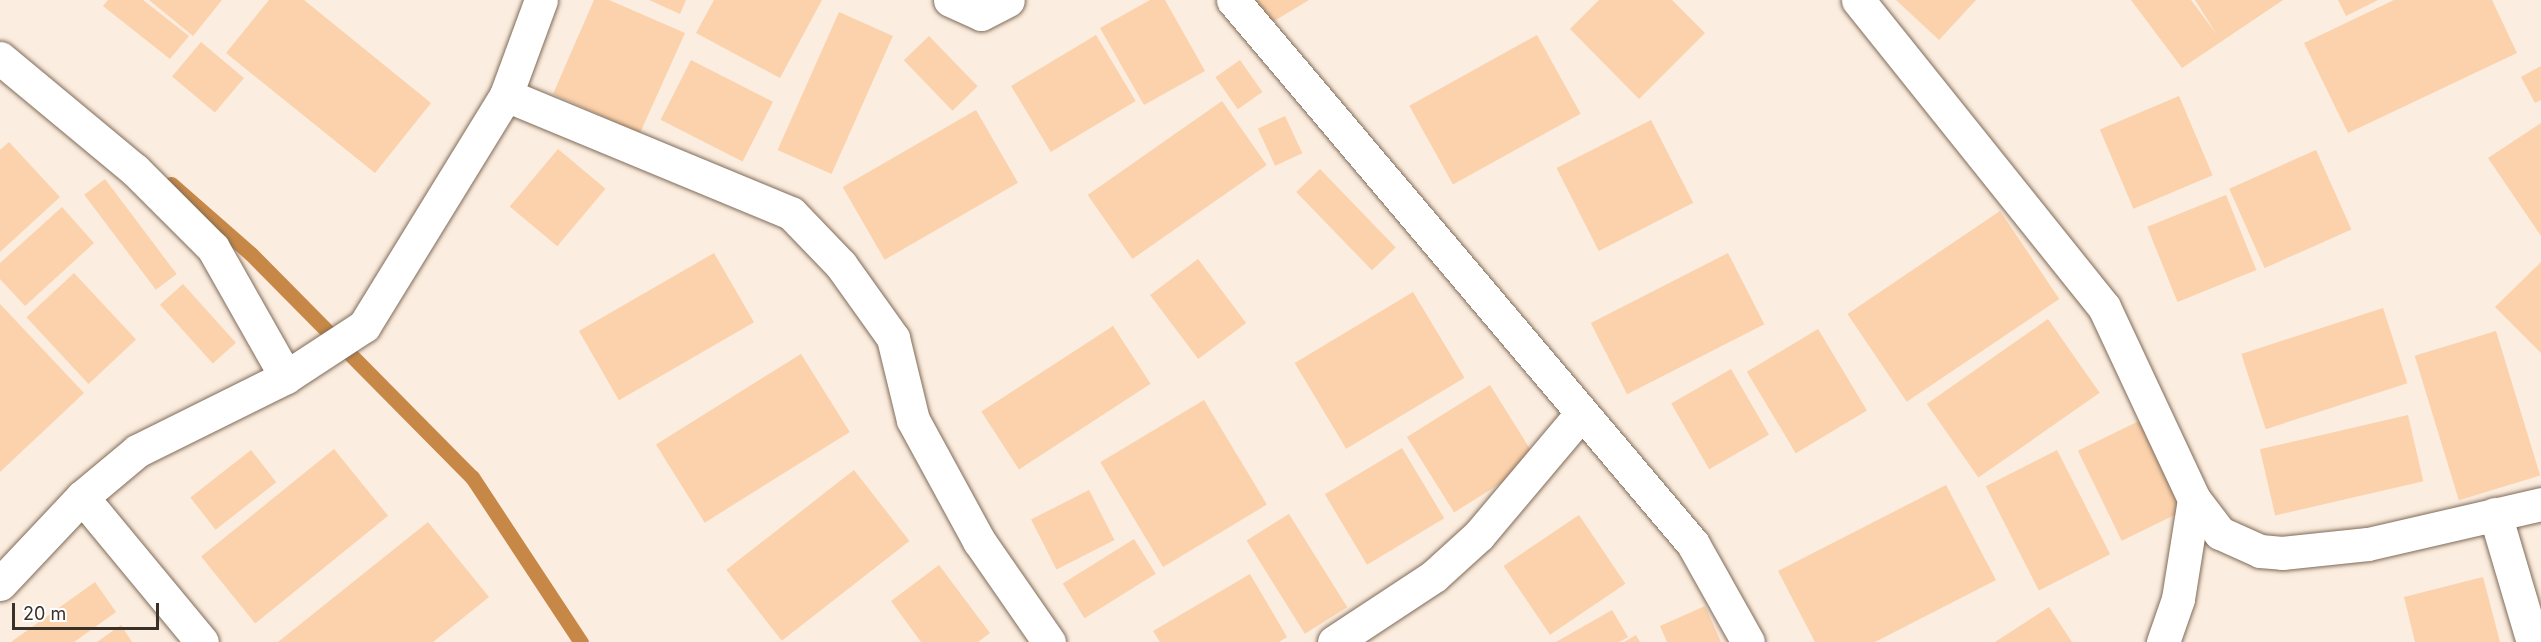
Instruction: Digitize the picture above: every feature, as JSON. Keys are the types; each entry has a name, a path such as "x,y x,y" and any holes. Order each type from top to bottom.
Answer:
{"street":[{"path":"0,584 82,497 137,451 286,377 364,326 506,95 541,0"},
{"path":"950,0 981,14 1008,0"},
{"path":"1233,0 1581,414 1693,543 1748,642"},
{"path":"1858,0 2103,307 2194,499 2220,533 2260,551 2282,552 2368,544 2541,504"},
{"path":"0,58 135,170 213,248 286,377"},
{"path":"506,95 791,213 841,265 893,338 912,420 979,541 1049,642"},
{"path":"1334,642 1434,576 1479,535 1581,414"},
{"path":"82,497 202,642"},
{"path":"2163,642 2178,599 2194,499"},
{"path":"2495,514 2533,642"}],"building":[{"path":"108,0 143,0 189,36 170,59 103,6"},
{"path":"149,0 222,0 193,36"},
{"path":"269,0 304,0 431,103 375,173 226,53"},
{"path":"594,0 609,0 685,33 640,133 553,94"},
{"path":"649,0 686,0 680,14"},
{"path":"714,0 822,0 780,78 696,33"},
{"path":"1150,0 1165,0 1205,71 1144,105 1100,28"},
{"path":"1251,0 1309,0 1266,26"},
{"path":"1599,0 1672,0 1705,33 1639,99 1570,29"},
{"path":"1896,0 1976,0 1939,40"},
{"path":"2131,0 2191,0 2217,35 2195,0 2283,0 2182,68"},
{"path":"2338,0 2378,0 2346,16"},
{"path":"2394,0 2492,0 2517,53 2348,133 2304,43"},
{"path":"839,12 893,36 831,174 778,150"},
{"path":"1096,35 1136,101 1051,152 1011,86"},
{"path":"1537,35 1581,114 1453,184 1409,106"},
{"path":"929,36 978,86 952,111 904,60"},
{"path":"201,42 244,78 215,112 172,76"},
{"path":"691,60 773,102 743,161 661,120"},
{"path":"1240,60 1262,92 1238,109 1215,77"},
{"path":"2541,66 2541,100 2535,103 2521,77"},
{"path":"2179,96 2213,175 2133,209 2100,130"},
{"path":"1222,101 1267,165 1132,259 1088,195"},
{"path":"976,110 1018,183 885,260 843,187"},
{"path":"1285,116 1302,153 1275,166 1258,129"},
{"path":"1651,120 1693,203 1599,251 1557,168"},
{"path":"2541,123 2541,236 2488,158"},
{"path":"9,142 60,197 0,252 0,150"},
{"path":"558,149 605,189 557,246 510,206"},
{"path":"2316,150 2351,229 2265,268 2229,189"},
{"path":"1320,169 1396,247 1372,270 1296,192"},
{"path":"105,179 177,274 156,290 84,195"},
{"path":"2226,195 2256,270 2178,302 2147,227"},
{"path":"62,207 94,243 25,306 0,279 0,263"},
{"path":"2000,211 2059,299 1907,402 1847,314"},
{"path":"714,253 754,322 619,400 579,331"},
{"path":"1728,253 1764,324 1627,394 1591,323"},
{"path":"1198,259 1246,323 1198,359 1150,295"},
{"path":"2541,262 2541,353 2495,307"},
{"path":"74,273 136,340 89,384 26,317"},
{"path":"183,284 236,343 213,363 160,305"},
{"path":"1413,292 1465,378 1346,449 1295,363"},
{"path":"0,304 84,393 0,472"},
{"path":"2383,308 2407,383 2266,429 2241,354"},
{"path":"2048,319 2100,393 1978,478 1927,404"},
{"path":"1113,326 1151,384 1019,469 981,412"},
{"path":"1818,329 1867,410 1796,453 1747,372"},
{"path":"2496,331 2540,475 2459,500 2415,356"},
{"path":"801,354 850,432 705,523 656,445"},
{"path":"1731,369 1769,435 1709,469 1671,404"},
{"path":"1490,385 1537,460 1454,512 1407,437"},
{"path":"1204,400 1267,505 1163,567 1100,462"},
{"path":"2408,415 2423,481 2275,515 2260,449"},
{"path":"2139,421 2183,511 2122,541 2078,451"},
{"path":"1402,448 1444,518 1367,565 1325,494"},
{"path":"334,449 388,516 255,623 201,557"},
{"path":"251,450 276,482 216,530 190,497"},
{"path":"2057,450 2110,554 2039,591 1986,486"},
{"path":"854,470 909,541 782,641 726,570"},
{"path":"1946,485 1996,580 1875,642 1815,642 1778,571"},
{"path":"1089,490 1114,540 1057,569 1031,520"},
{"path":"1289,514 1347,607 1305,634 1247,540"},
{"path":"1579,515 1625,584 1550,635 1504,566"},
{"path":"428,522 489,597 433,642 278,642"},
{"path":"1134,539 1156,574 1084,618 1063,584"},
{"path":"939,565 990,633 978,642 921,642 891,601"},
{"path":"1250,574 1287,637 1279,642 1160,642 1153,631"},
{"path":"2483,577 2500,642 2415,642 2404,597"},
{"path":"95,582 116,612 74,642 11,642"},
{"path":"1705,606 1721,642 1667,642 1660,626"},
{"path":"2049,607 2072,642 1995,642"},
{"path":"1612,610 1628,637 1619,642 1556,642"},
{"path":"121,625 132,642 97,642"},
{"path":"1636,635 1640,642 1624,642"}],"waterway":[{"path":"171,184 251,254 472,477 581,642"}]}
